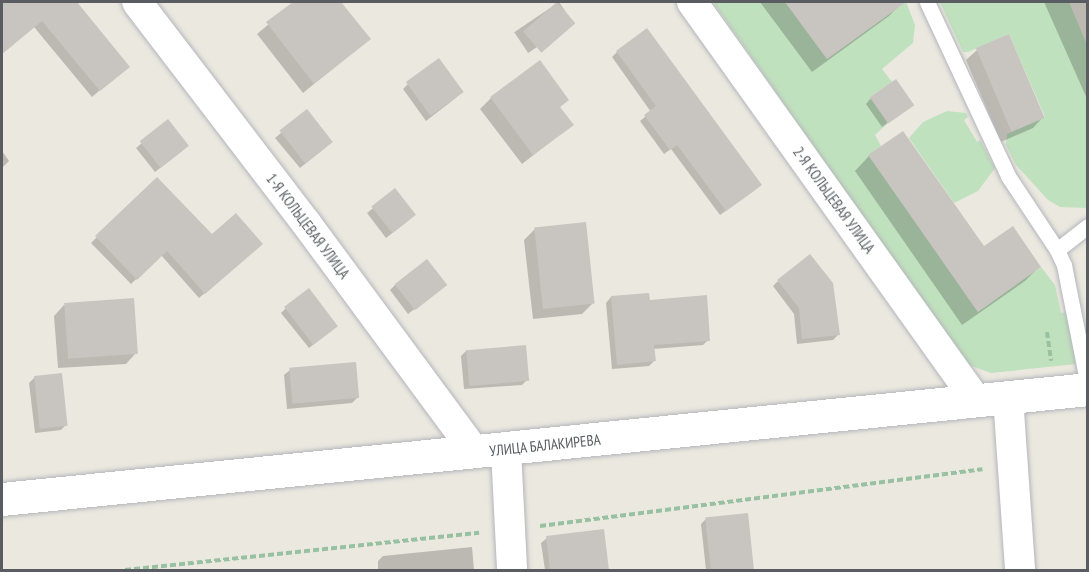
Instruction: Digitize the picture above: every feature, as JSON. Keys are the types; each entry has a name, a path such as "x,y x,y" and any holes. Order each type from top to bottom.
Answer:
{"street":[{"name":"1-Я КОЛЬЦЕВАЯ УЛИЦА","path":"137,2 306,223 491,451"},
{"name":"2-Я КОЛЬЦЕВАЯ УЛИЦА","path":"692,2 992,398"},
{"name":"УЛИЦА БАЛАКИРЕВА","path":"2,499 491,451 1088,388"},
{"path":"992,398 1012,465 1020,570"},
{"path":"491,451 510,529 512,570"}],"lane":[{"path":"927,2 1008,176 1057,250 1068,279 1088,388"},
{"path":"1057,250 1088,226"}],"path":[{"path":"125,570 510,529 1012,465"}],"green space":[{"path":"713,2 785,2 827,59 906,2 915,25 913,43 882,69 892,82 870,97 888,123 875,135 881,146 869,155 977,311 1041,267 1055,285 1061,313 1068,312 1076,364 991,373 966,364"},
{"path":"940,2 1069,2 1087,45 1087,208 1060,207 1048,200 1016,165 1006,145 1007,134 1045,117 1009,34 968,52 963,52"},
{"path":"947,111 966,113 968,117 964,120 977,142 980,140 995,168 978,191 954,203 909,138 923,122"}],"building":[{"path":"2,2 77,2 130,67 100,91 42,21 2,54"},
{"path":"293,2 341,2 371,39 314,84 266,22"},
{"path":"557,2 575,23 541,53 523,32"},
{"path":"785,2 906,2 827,59"},
{"path":"647,28 762,185 726,211 677,145 670,150 644,115 656,106 616,51"},
{"path":"1009,34 1045,118 1011,132 976,48"},
{"path":"439,58 464,92 431,116 406,82"},
{"path":"540,60 569,100 560,107 574,125 533,155 490,97"},
{"path":"896,79 914,105 888,124 870,97"},
{"path":"307,109 333,142 305,164 279,131"},
{"path":"168,119 189,146 161,168 140,141"},
{"path":"903,131 984,246 1013,226 1041,267 978,312 868,155"},
{"path":"157,177 212,234 236,213 263,244 205,294 167,251 137,280 95,236"},
{"path":"395,188 416,215 392,233 371,206"},
{"path":"586,222 595,304 543,309 534,227"},
{"path":"810,254 833,283 840,335 802,339 799,308 777,280"},
{"path":"427,259 447,285 415,310 395,284"},
{"path":"309,288 338,326 313,345 284,307"},
{"path":"649,293 650,300 707,295 710,341 654,345 656,361 617,365 611,296"},
{"path":"134,298 138,354 68,359 64,303"},
{"path":"526,345 529,381 469,386 466,350"},
{"path":"356,362 359,398 292,404 289,368"},
{"path":"62,373 68,426 40,429 34,376"},
{"path":"748,513 754,570 711,570 705,517"},
{"path":"604,529 609,570 550,570 546,536"}]}
